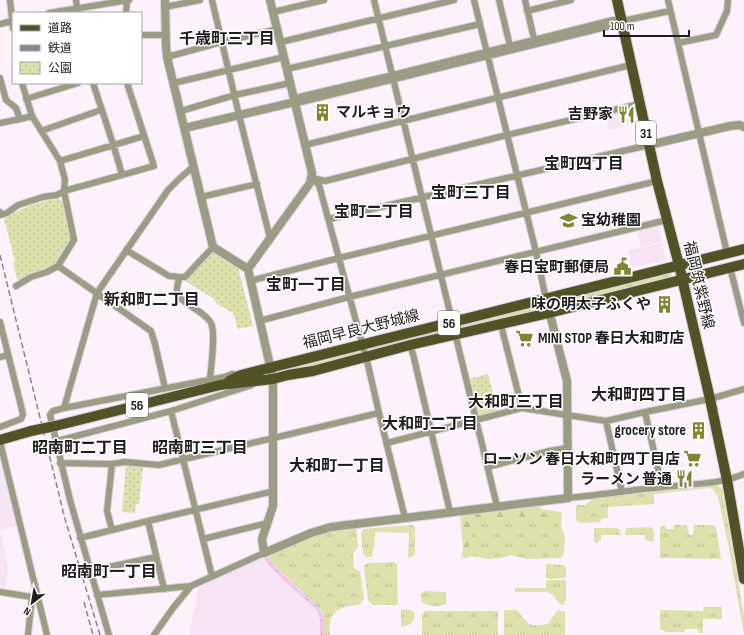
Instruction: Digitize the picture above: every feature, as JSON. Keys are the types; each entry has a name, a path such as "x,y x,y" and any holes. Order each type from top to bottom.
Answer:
{"main road":[{"name":"福岡筑紫野線","path":"617,0 632,65 639,104 679,265 710,399 727,480 744,579"},
{"name":"福岡早良大野城線","path":"220,385 241,375 744,249"},
{"name":"福岡早良大野城線","path":"0,441 220,385 273,379 313,371 410,345 550,313 744,264"}],"street":[{"path":"0,24 12,19 10,0"},
{"path":"76,0 77,11"},
{"path":"63,12 77,11 127,0 126,12"},
{"path":"200,0 165,4 167,57 213,247 248,268"},
{"path":"212,0 270,238"},
{"path":"264,553 262,539 273,506 274,491 273,379 248,268 310,183 312,178 306,146 270,0"},
{"path":"273,12 324,0"},
{"path":"374,0 497,506"},
{"path":"281,42 378,17 454,0"},
{"path":"474,0 567,381 568,498"},
{"path":"499,0 510,46"},
{"path":"524,0 535,42"},
{"path":"527,11 571,0"},
{"path":"668,0 727,253"},
{"path":"678,43 716,35 727,11 728,0"},
{"path":"185,128 295,102 299,97 393,77 535,42 613,20 622,21 670,11"},
{"path":"287,69 480,24"},
{"path":"167,57 278,29"},
{"path":"142,35 166,35"},
{"path":"487,54 510,46 535,42"},
{"path":"174,83 284,57"},
{"path":"306,146 403,120 632,65"},
{"path":"0,78 6,100 16,108 20,119"},
{"path":"181,111 235,95 290,82"},
{"path":"16,286 31,277 47,272 58,266 74,240 64,191 65,180 60,161 32,116 22,84"},
{"path":"26,99 75,84"},
{"path":"93,84 122,175"},
{"path":"0,212 2,215 18,205 154,166 127,84"},
{"path":"312,178 325,181 413,158 639,104"},
{"path":"41,131 101,110"},
{"path":"0,123 32,116"},
{"path":"329,219 730,126 740,125 744,127"},
{"path":"60,161 144,136"},
{"path":"64,408 97,293 168,190 193,167"},
{"path":"312,178 319,185 329,219 366,357 405,518"},
{"path":"250,281 432,235 657,181"},
{"path":"201,197 256,184"},
{"path":"259,321 349,297 667,220"},
{"path":"126,250 169,276 185,277 213,247"},
{"path":"58,266 151,330 165,388"},
{"path":"730,268 744,324"},
{"path":"179,277 177,292 180,298 205,315 211,323 213,333 210,379"},
{"path":"0,322 2,336 23,414 21,419 0,427"},
{"path":"501,323 502,333 522,408"},
{"path":"410,345 450,512"},
{"path":"0,357 8,355"},
{"path":"109,635 80,538 60,462 57,441 50,416 53,411 64,408 224,377 232,374 241,375"},
{"path":"57,441 171,411 273,379"},
{"path":"387,443 522,408 606,421 710,399 744,389"},
{"path":"171,411 212,576"},
{"path":"645,412 662,487"},
{"path":"60,462 112,464 125,462 159,465 183,461 380,413"},
{"path":"606,421 622,492"},
{"path":"0,441 35,596 47,635"},
{"path":"488,467 568,448"},
{"path":"112,464 107,511 112,530"},
{"path":"97,595 164,590 191,586 311,533 332,527 497,506 698,484 727,480 744,474"},
{"path":"80,538 274,491"},
{"path":"148,521 164,590"},
{"path":"203,539 268,523"},
{"path":"90,571 156,557"},
{"path":"154,635 191,586"},
{"path":"0,592 35,596"},
{"path":"28,635 35,596"}],"shaded area":[{"path":"633,109 637,123 609,130 605,116"},
{"path":"658,224 662,241 641,247 637,229"},
{"path":"662,243 666,260 631,268 628,251"},
{"path":"0,455 17,526 0,530"},
{"path":"0,531 8,567 5,590 0,589"},
{"path":"264,554 320,613 320,635 189,635 198,588"}],"green space":[{"path":"57,199 63,200 72,240 58,262 49,269 18,283 13,263 15,261 4,219 29,206"},
{"path":"212,252 238,267 253,326 238,329 233,313 217,304 214,299 185,281"},
{"path":"671,273 673,278 553,307 552,302"},
{"path":"541,305 542,310 458,330 457,325"},
{"path":"451,327 452,332 369,352 368,347"},
{"path":"362,348 363,353 313,367 284,371 283,369"},
{"path":"488,374 498,412 478,417 469,379"},
{"path":"126,464 143,466 139,504 136,504 135,513 122,512"},
{"path":"717,485 722,489 744,615 744,635 729,548 718,497 713,489 708,488 655,494 654,504 608,507 608,518 603,518 600,522 580,523 576,520 577,505 585,505 594,498"},
{"path":"538,506 543,510 544,517 532,515 527,517 514,516 491,522 485,521 474,525 470,531 472,535 471,541 468,545 471,550 477,552 468,558 462,558 463,546 460,517 470,513 514,510"},
{"path":"534,508 562,512 561,526 565,536 564,554 561,558 527,559 511,555 502,558 489,559 466,555 463,516"},
{"path":"550,513 560,517 562,554 558,557 555,554 559,542 557,520 548,517 546,518 545,515"},
{"path":"413,525 415,528 415,554 413,556 408,558 409,533 375,532 372,557 366,557 363,554 361,533 363,529"},
{"path":"665,525 666,529 674,529 674,525 687,525 689,535 693,535 694,525 713,525 716,527 721,559 660,558 660,527"},
{"path":"356,526 358,548 353,553 354,568 360,572 364,599 359,605 347,606 339,609 330,620 330,635 323,635 323,614 320,609 271,562 267,555 311,536 330,530"},
{"path":"651,527 654,530 654,542 645,540 645,535 625,535 626,528"},
{"path":"594,528 617,528 620,530 620,535 601,535 601,540 598,541 598,543 594,542"},
{"path":"394,562 397,564 398,605 373,605 368,600 364,566 367,563"},
{"path":"546,564 564,565 566,568 566,578 548,579 546,577"},
{"path":"548,580 566,580 566,600 563,605 561,605 552,594 547,592 515,592 515,588 546,588 546,582"},
{"path":"424,591 446,592 446,604 433,606 423,603 421,601 421,594"},
{"path":"703,607 722,607 722,619 703,619 703,633 699,633 698,629 685,629 684,632 666,632 660,629 660,610 703,611"},
{"path":"401,609 411,610 415,613 414,619 411,623 401,627"},
{"path":"504,610 517,610 529,624 532,625 548,624 558,610 565,612 565,635 504,635"},
{"path":"425,611 498,611 498,635 422,635 422,616"}],"water":[{"path":"267,556 276,568 320,609 324,619 324,635 320,635 320,619 317,610 273,570 264,558"}],"railway":[{"path":"0,255 65,519 100,635"},
{"path":"84,602 93,635"}],"place":[{"name":"マルキョウ","path":"323,112"},
{"name":"吉野家","path":"626,114"},
{"name":"宝幼稚園","path":"568,220"},
{"name":"春日宝町郵便局","path":"622,267"},
{"name":"味の明太子ふくや","path":"664,304"},
{"name":"MINI STOP 春日大和町店","path":"525,338"},
{"name":"grocery store","path":"699,430"},
{"name":"ローソン 春日大和町四丁目店","path":"693,459"},
{"name":"ラーメン 普通","path":"685,479"}],"district":[{"name":"千歳町三丁目","path":"227,38"},
{"name":"宝町四丁目","path":"584,163"},
{"name":"宝町三丁目","path":"471,192"},
{"name":"宝町二丁目","path":"374,211"},
{"name":"宝町一丁目","path":"306,284"},
{"name":"新和町二丁目","path":"152,299"},
{"name":"大和町四丁目","path":"639,394"},
{"name":"大和町三丁目","path":"516,401"},
{"name":"大和町二丁目","path":"430,423"},
{"name":"昭南町二丁目","path":"80,447"},
{"name":"昭南町三丁目","path":"200,447"},
{"name":"大和町一丁目","path":"337,465"},
{"name":"昭南町一丁目","path":"109,571"}]}
